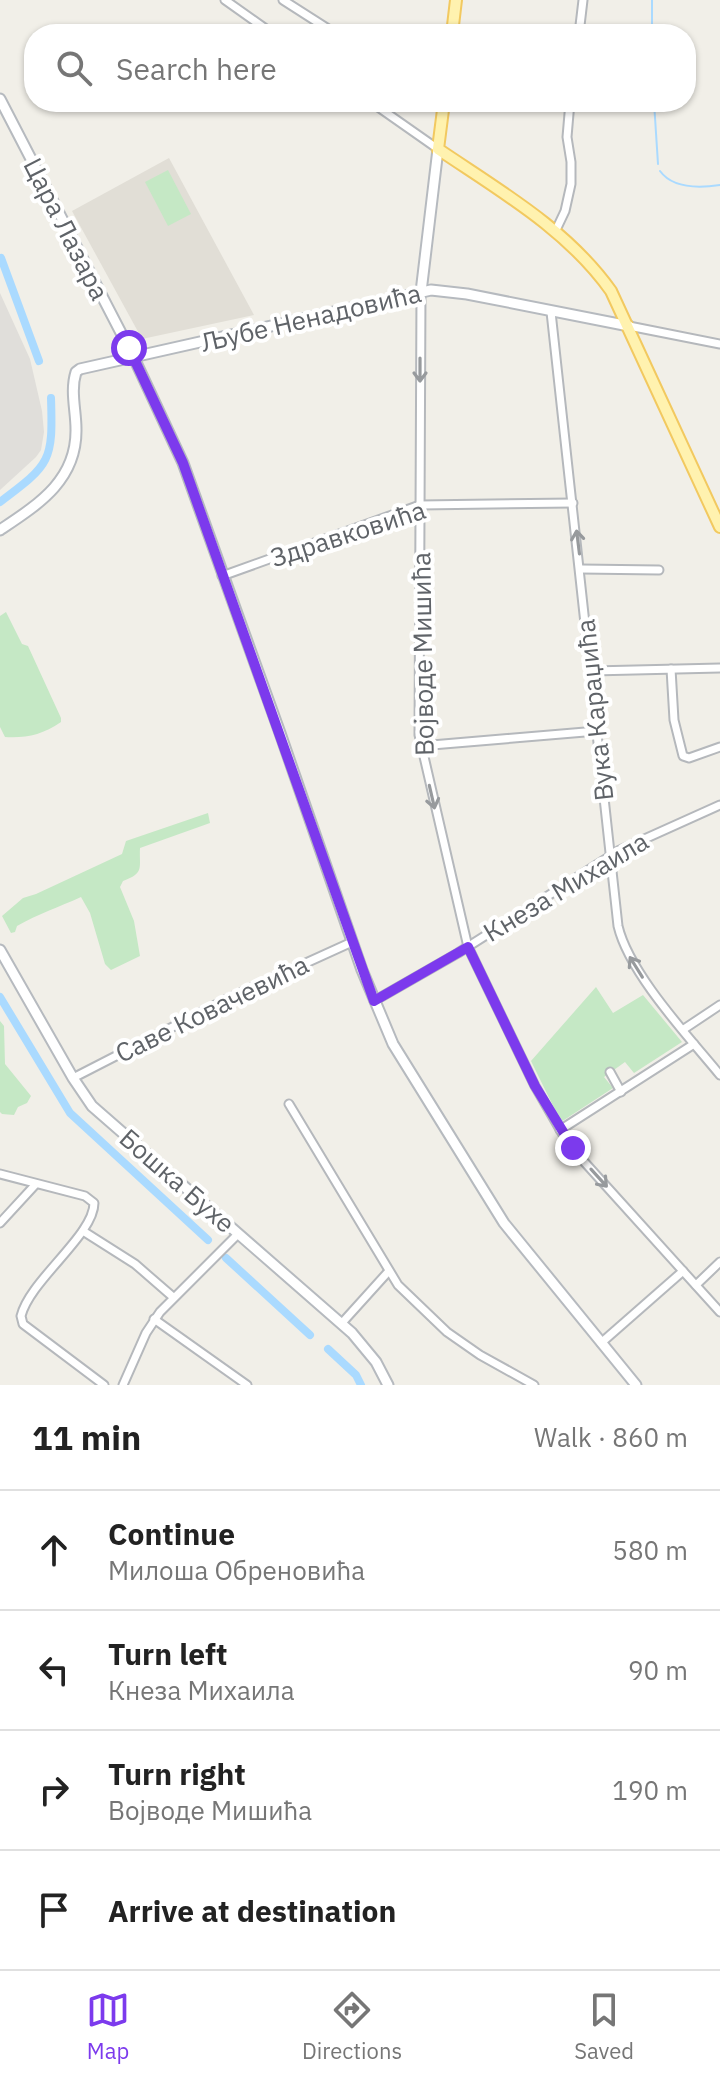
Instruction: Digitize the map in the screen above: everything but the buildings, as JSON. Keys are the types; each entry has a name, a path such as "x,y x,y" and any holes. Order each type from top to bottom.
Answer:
{"main road":[{"path":"453,24 456,0"},
{"name":"Војводе Мишића","path":"438,149 443,112"},
{"path":"438,149 556,230 601,276 629,326 720,527"}],"street":[{"path":"225,0 259,24"},
{"path":"283,0 320,24"},
{"path":"580,24 583,0"},
{"name":"Цара Лазара","path":"0,99 134,358 183,463 352,942 402,1063 504,1223 636,1385"},
{"path":"385,112 438,149"},
{"path":"556,230 565,211 571,184 567,137 569,112"},
{"name":"Војводе Мишића","path":"438,149 421,292 420,746 468,947 535,1086 569,1145 720,1312"},
{"name":"Љубе Ненадовића","path":"0,530 58,485 69,469 76,437 73,385 76,372 437,290 629,326"},
{"name":"Вука Караџића","path":"551,312 618,926 624,948 648,985 720,1075"},
{"path":"629,326 720,344"},
{"name":"Здравковића","path":"222,576 420,505 573,503"},
{"path":"581,569 659,570"},
{"path":"592,671 720,668"},
{"path":"671,669 674,720 683,756 689,758 720,747"},
{"path":"420,746 597,731"},
{"name":"Кнеза Михаила","path":"374,1001 468,947 609,857 720,805"},
{"name":"Саве Ковачевића","path":"73,1078 229,998 352,942"},
{"name":"Бошка Бухе","path":"0,950 73,1078 99,1113 341,1324 368,1351 388,1385"},
{"path":"684,1029 720,1005"},
{"path":"560,1130 694,1044"},
{"path":"610,1072 621,1092"},
{"path":"289,1104 388,1272 420,1308 447,1332 480,1355 534,1385"},
{"path":"0,1174 91,1199 95,1209 83,1231 37,1288 22,1310 21,1319 23,1324 104,1385"},
{"path":"0,1223 35,1185"},
{"path":"83,1231 135,1264 173,1297"},
{"path":"123,1385 154,1319 238,1234"},
{"path":"696,1285 720,1262"},
{"path":"601,1343 683,1271"},
{"path":"341,1324 388,1272"},
{"path":"154,1319 247,1385"}],"shaded area":[{"path":"169,158 254,315 142,339 72,211"},
{"path":"0,293 30,359 44,432 41,450 36,457 0,490"}],"green space":[{"path":"168,170 191,214 168,226 145,182"},
{"path":"6,612 22,644 28,646 61,718 61,722 41,733 5,737 0,727 0,616"},
{"path":"208,813 210,823 140,848 138,872 123,881 120,887 134,921 140,956 111,970 105,964 90,913 81,897 17,926 11,933 2,916 23,898 122,854 126,841"},
{"path":"596,987 613,1013 643,995 682,1042 634,1073 625,1062 604,1077 613,1088 561,1122 531,1061"},
{"path":"0,1021 4,1026 5,1064 31,1096 14,1115 0,1112"}],"waterway":[{"path":"652,0 652,24"},
{"path":"655,112 658,164"},
{"path":"660,171 679,184 696,187 720,185"},
{"path":"1,258 39,361"},
{"path":"0,502 30,479 45,459 51,435 51,398"},
{"path":"0,997 70,1113 208,1240"},
{"path":"226,1258 310,1335"},
{"path":"328,1349 356,1375 361,1385"}],"route":[{"path":"129,348 183,463 374,1001 468,947 535,1086 573,1148"}]}
